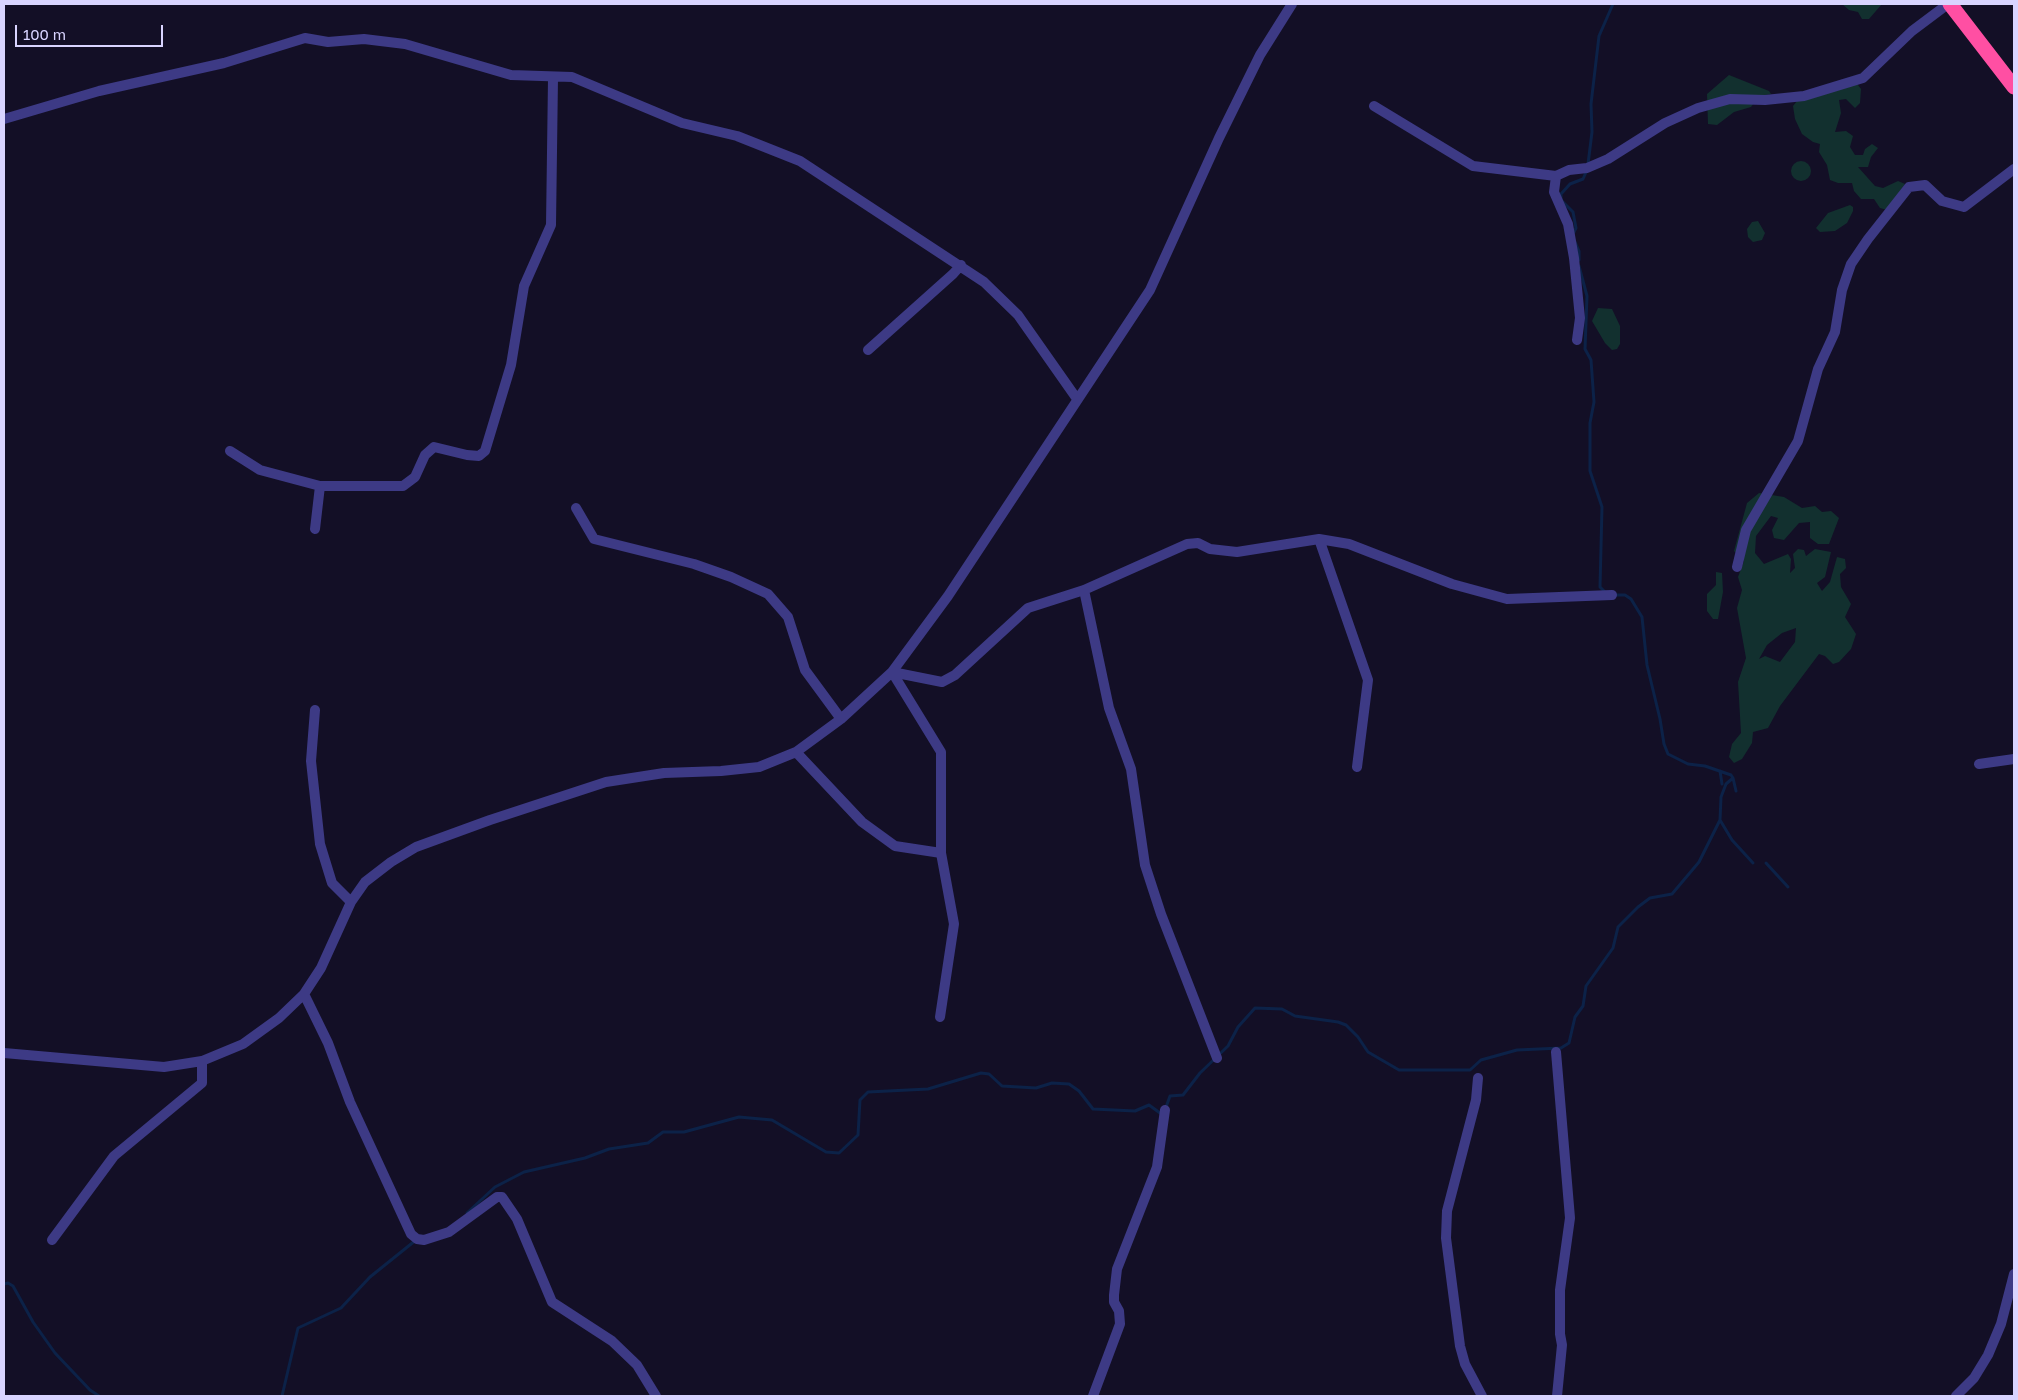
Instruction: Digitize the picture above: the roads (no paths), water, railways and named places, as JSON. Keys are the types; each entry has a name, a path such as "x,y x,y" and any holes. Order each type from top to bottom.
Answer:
{"highway":[{"path":"1949,4 2014,87"}],"street":[{"path":"4,1053 164,1067 202,1062 243,1044 279,1018 304,994 321,968 351,902 366,882 391,862 416,847 499,817 606,782 664,773 721,771 759,767 796,752 841,719 892,672 948,596 1150,290 1219,138 1260,55 1292,4"},
{"path":"1374,106 1473,166 1556,176 1569,170 1587,168 1608,159 1665,123 1698,108 1730,99 1765,100 1804,96 1863,78 1912,31 1949,4"},
{"path":"4,119 99,91 224,63 305,38 328,42 364,39 405,44 511,75 552,78 572,76 682,122 737,136 800,161 961,265 984,282 1018,315 1078,400"},
{"path":"230,451 260,470 320,486 403,486 415,477 425,455 434,447 479,456 485,451 511,365 524,286 551,225 552,78"},
{"path":"1737,567 1746,530 1798,441 1818,369 1834,332 1842,290 1851,264 1868,239 1909,187 1925,185 1942,201 1964,207 2014,169"},
{"path":"1556,176 1554,192 1568,224 1574,258 1580,318 1577,340"},
{"path":"868,350 961,265"},
{"path":"315,529 320,486"},
{"path":"576,508 594,539 694,564 731,577 768,594 788,617 805,670 841,719"},
{"path":"892,672 942,682 954,675 1028,608 1084,590 1187,544 1198,543 1210,549 1237,552 1319,539 1349,544 1452,584 1507,599 1612,595"},
{"path":"1319,539 1368,680 1357,767"},
{"path":"1084,590 1109,708 1131,768 1145,865 1161,914 1217,1058"},
{"path":"892,672 941,752 941,852 954,924 940,1017"},
{"path":"315,710 311,761 320,844 332,883 351,902"},
{"path":"796,752 862,822 895,846 941,852"},
{"path":"1979,764 2014,759"},
{"path":"304,994 328,1043 350,1102 411,1234 417,1239 424,1240 449,1232 497,1197 502,1197 517,1219 552,1302 612,1341 637,1365 656,1396"},
{"path":"1556,1052 1570,1218 1560,1290 1560,1334 1562,1345 1557,1396"},
{"path":"52,1240 114,1156 202,1083 202,1062"},
{"path":"1478,1078 1474,1109 1449,1202 1446,1238 1460,1346 1465,1364 1482,1396"},
{"path":"1094,1396 1120,1324 1119,1310 1114,1302 1117,1269 1158,1167 1165,1110"},
{"path":"1956,1396 1974,1378 1988,1356 2001,1324 2014,1274"}],"waterway":[{"path":"1588,164 1592,132 1591,104 1599,36 1613,4"},
{"path":"1573,234 1576,228 1573,212 1561,200 1561,194 1570,184 1583,179 1587,170"},
{"path":"1575,242 1579,251 1579,260"},
{"path":"1579,266 1587,296 1585,349 1591,360 1594,402 1590,423 1590,471 1602,507 1600,587 1605,592"},
{"path":"467,1213 495,1187 524,1172 585,1158 609,1149 648,1143 663,1132 684,1132 739,1117 772,1120 826,1152 839,1153 858,1135 860,1100 868,1092 928,1089 981,1073 989,1074 1002,1086 1036,1088 1052,1083 1069,1084 1079,1091 1093,1109 1135,1111 1149,1105 1160,1113 1165,1110 1170,1096 1183,1095 1200,1073 1228,1046 1238,1027 1255,1008 1282,1009 1295,1016 1338,1022 1346,1025 1358,1037 1368,1052 1399,1070 1470,1070 1481,1060 1517,1050 1561,1048 1569,1043 1575,1017 1583,1006 1586,986 1613,948 1618,927 1650,898 1672,894 1699,862 1720,820 1721,797 1726,784 1733,778 1731,775 1705,766 1688,764 1668,754 1664,744 1647,665 1642,617 1631,599 1625,595 1613,595"},
{"path":"1720,771 1722,784"},
{"path":"1733,778 1736,791"},
{"path":"1720,820 1732,840 1753,863"},
{"path":"1766,863 1788,887"},
{"path":"282,1396 298,1328 341,1308 370,1277 416,1240"},
{"path":"4,1284 8,1283 13,1286 33,1322 55,1353 90,1390 99,1396"}]}
